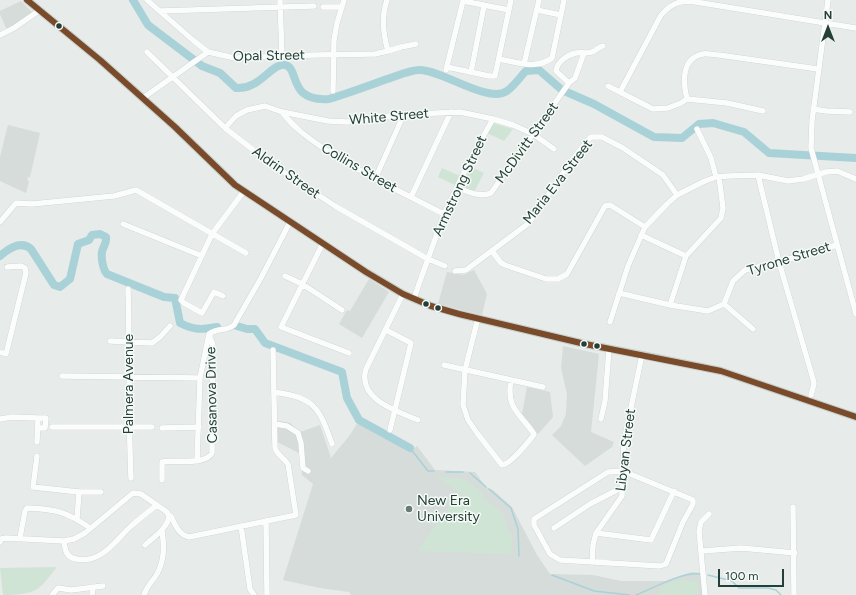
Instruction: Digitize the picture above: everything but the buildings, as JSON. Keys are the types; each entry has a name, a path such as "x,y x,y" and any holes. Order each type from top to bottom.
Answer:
{"main road":[{"path":"27,0 100,60 143,98 175,127 222,174 244,191 290,222 385,284 404,294 436,308 577,343 710,368 856,417"}],"street":[{"name":"Opal Street","path":"147,0 208,52 235,58 375,54 400,46 416,44"},
{"path":"280,0 282,56"},
{"path":"333,91 334,40 344,0"},
{"path":"387,0 383,15 383,28 388,51"},
{"path":"509,10 463,1 446,68 492,77 495,75 498,59 509,10 511,0"},
{"path":"524,64 539,0"},
{"path":"498,59 524,64 542,64 552,58 564,0"},
{"path":"828,0 813,109 812,152 856,314"},
{"path":"620,92 661,15 668,6 680,2 691,1 856,28"},
{"path":"160,11 314,6"},
{"path":"471,72 484,6"},
{"path":"323,7 342,7"},
{"path":"0,35 14,28 40,10"},
{"path":"537,10 561,15"},
{"path":"569,83 557,72 556,68 561,60 576,53 591,52 598,47 603,46"},
{"name":"Aldrin Street","path":"146,52 225,128 270,163 315,194 428,259 445,266"},
{"path":"143,98 208,52"},
{"name":"McDivitt Street","path":"457,188 479,194 491,193 569,83 575,78 584,53"},
{"path":"687,99 684,88 684,77 688,64 694,57 704,54 818,69"},
{"path":"608,86 653,109 668,108 687,99 727,103 763,111"},
{"name":"White Street","path":"225,128 236,116 247,110 265,106 282,112 347,122 404,114 460,112 513,125 533,134 554,149"},
{"path":"813,109 850,112"},
{"name":"Collins Street","path":"282,112 290,123 303,134 331,153 375,179 444,214"},
{"path":"411,197 451,112"},
{"path":"375,179 404,114"},
{"name":"Armstrong Street","path":"414,298 444,214 493,119"},
{"path":"670,305 686,256 721,218 724,208 711,158 697,129"},
{"name":"Maria Eva Street","path":"455,271 466,270 529,223 572,160 591,137 602,137 623,148 663,175 677,195"},
{"path":"610,322 619,293 645,227 677,195 705,181 717,177 746,174 788,181 826,172 837,171 856,179"},
{"path":"758,175 779,262 813,379 814,384 811,395"},
{"path":"0,222 16,203 32,204 114,196 138,190 246,253"},
{"path":"223,296 214,292 202,312 184,303 182,300 212,234 244,191"},
{"path":"492,251 501,263 505,265 546,278 558,279 567,274 605,206 610,205 645,227"},
{"name":"Casanova Drive","path":"209,334 213,345 212,453 209,457 197,461 200,378 209,334 218,329 228,330 234,325 261,278 290,222"},
{"path":"123,224 202,256"},
{"path":"641,235 686,256"},
{"path":"323,243 280,327 349,353"},
{"name":"Tyrone Street","path":"724,304 733,281 745,270 837,245"},
{"path":"3,353 26,273 25,268 21,266 7,267"},
{"path":"285,276 302,284 342,310"},
{"name":"Palmera Avenue","path":"128,289 128,427 131,478"},
{"path":"619,293 670,305 708,311 724,304 753,329"},
{"path":"404,294 366,369 364,376 368,391 378,401 395,411 418,420"},
{"path":"478,318 465,370 463,405 468,420 502,465 506,465 534,434 511,402 509,392 510,380"},
{"path":"110,341 152,343 170,326"},
{"path":"386,330 411,343 390,430"},
{"path":"601,419 605,402 609,349"},
{"path":"0,542 3,538 74,539 133,493 141,494 167,512 184,536 193,537 210,534 296,515 288,464 276,452 275,448 273,350"},
{"name":"Libyan Street","path":"592,563 593,545 596,533 622,496 624,441 642,355"},
{"path":"444,365 543,387"},
{"path":"62,376 200,378"},
{"path":"274,392 307,400 319,412 326,426 332,444"},
{"path":"0,419 12,417 38,418 37,442"},
{"path":"274,424 287,426 298,433 301,443 303,468 308,471"},
{"path":"52,427 152,427"},
{"path":"162,428 199,427"},
{"path":"37,456 33,487 79,492 101,492"},
{"path":"162,480 162,462 197,461"},
{"path":"624,471 674,491 691,498 694,501 664,566 564,562 554,558 550,554 533,522 536,518 608,472 624,471"},
{"path":"554,528 590,504 617,490 622,489"},
{"path":"596,533 651,540 674,491"},
{"path":"77,519 79,492"},
{"path":"64,540 65,552 72,558 84,560 94,559 112,546 130,527 157,505"},
{"path":"793,507 795,553 794,595"},
{"path":"20,538 25,511 28,508 63,512 90,528"},
{"path":"705,595 700,527 704,518 709,514"},
{"path":"145,545 162,530 168,521 169,516"},
{"path":"266,521 268,595"},
{"path":"241,526 250,589 254,595"},
{"path":"144,595 157,574 163,560 164,548 162,530"},
{"path":"702,552 741,548 795,553"},
{"path":"52,595 58,588 71,593 103,586"},
{"path":"92,595 93,587"}],"shaded area":[{"path":"21,1 35,15 7,30 0,11"},
{"path":"8,125 40,133 30,177 28,177 27,180 29,181 26,193 0,181 0,157"},
{"path":"474,270 487,294 482,315 438,304 447,272 463,275"},
{"path":"369,279 389,292 362,338 339,324 347,310 350,311"},
{"path":"563,346 599,354 591,432 614,442 612,447 585,466 552,435 561,426 566,414 567,394 561,368"},
{"path":"527,387 550,392 553,417 538,434 522,414"},
{"name":"New Era University","path":"280,421 290,423 300,432 320,425 331,458 350,435 358,422 410,452 417,446 435,470 475,472 486,487 493,490 512,507 537,555 550,574 593,575 621,581 666,581 691,572 702,573 703,595 351,595 349,592 320,588 283,580 313,484 302,475 301,454 273,440 273,425"}],"green space":[{"path":"493,123 513,129 504,141 487,133"},
{"path":"469,166 484,173 474,192 459,187"},
{"path":"442,168 462,177 457,186 438,177"},
{"path":"435,476 464,479 482,492 484,498 503,513 507,529 512,535 511,554 417,551 453,502 458,505 464,496"},
{"path":"57,567 36,590 22,594 3,595 0,568"},
{"path":"677,580 698,581 699,595 658,595 661,587"}],"waterway":[{"path":"133,0 148,25 202,66 220,73 236,88 252,85 275,68 280,65 285,65 289,67 301,90 307,95 316,99 329,99 403,73 420,70 429,71 477,90 499,94 510,89 526,71 539,70 562,90 594,104 654,137 682,138 699,124 713,123 744,132 769,153 856,158"},
{"path":"0,256 15,246 27,246 31,249 54,285 60,287 70,279 78,244 89,240 92,235 100,234 106,237 102,257 103,267 107,274 164,297 175,298 180,323 198,329 217,327"},
{"path":"237,326 247,329 255,329 265,343 342,372 347,398 359,420 410,448"},
{"path":"410,448 428,471 434,471"},
{"path":"446,472 463,472"},
{"path":"470,473 486,487"},
{"path":"489,489 511,508 518,529 519,556"},
{"path":"636,595 685,575 700,574"},
{"path":"552,575 594,591 630,595"},
{"path":"708,575 732,581 739,588 768,588 776,590 781,595"}],"transit line":[{"path":"27,0 100,60 175,127 235,185 366,272 403,294 431,306 459,314 585,344 721,371 856,417"}],"place":[{"name":"New Era University","path":"409,509"}]}
